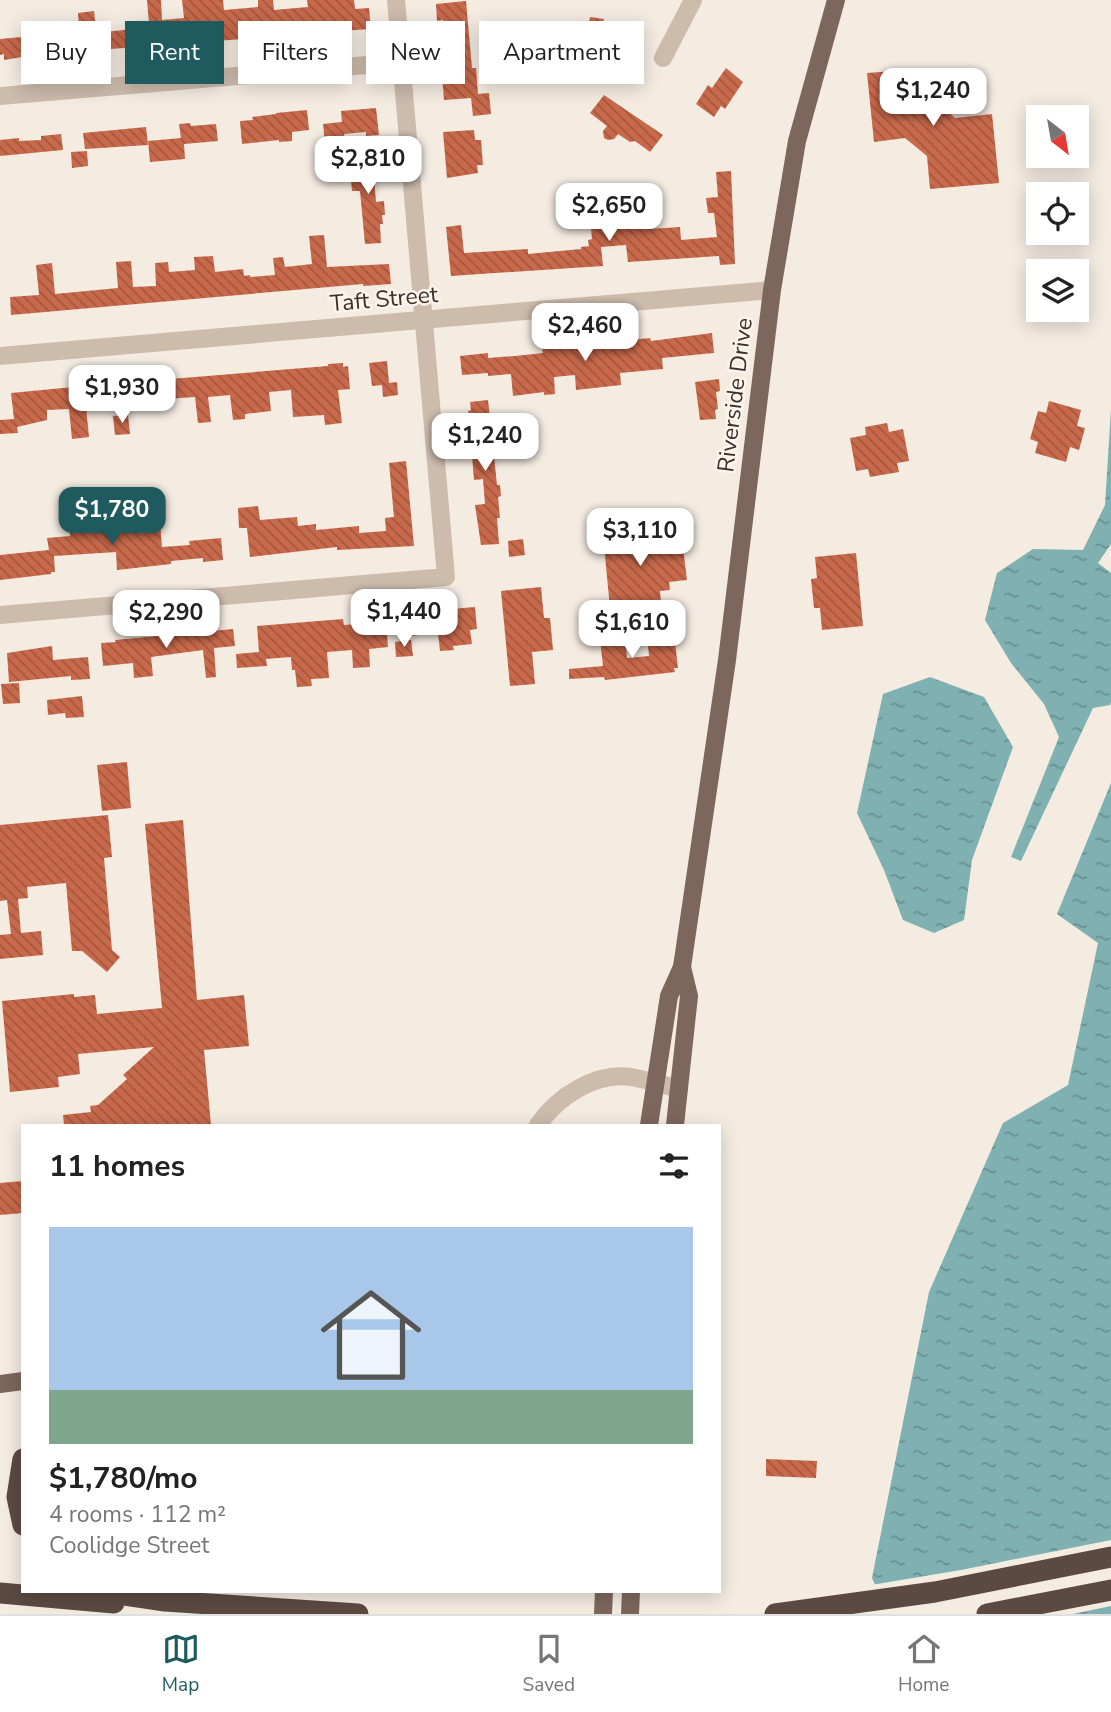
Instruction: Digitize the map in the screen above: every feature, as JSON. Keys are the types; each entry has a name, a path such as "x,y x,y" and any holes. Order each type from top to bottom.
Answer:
{"highway":[{"path":"21,1472 17,1497 21,1516"},
{"path":"775,1614 935,1592 1111,1557"},
{"path":"987,1614 1111,1590"},
{"path":"0,1593 126,1604 165,1601"},
{"path":"111,1593 165,1601 358,1614"}],"main road":[{"name":"Riverside Drive","path":"649,1124 669,996 682,967 727,660 772,290 797,141 836,0"},
{"name":"Riverside Drive","path":"675,1124 690,996 682,967"},
{"path":"0,1384 21,1381"},
{"path":"603,1614 604,1593"},
{"path":"629,1614 631,1593"}],"street":[{"path":"396,0 398,21"},
{"path":"663,58 693,0"},
{"path":"0,96 366,65"},
{"path":"0,615 446,577 404,84"},
{"name":"Taft Street","path":"0,356 772,290"},
{"path":"539,1124 547,1113 572,1092 601,1079 628,1077 679,1089"}],"water":[{"path":"1111,409 1111,544 1098,563 1111,573 1111,702 1110,705 1093,708 1021,861 1011,857 1059,737 1044,704 1011,663 985,620 997,573 1033,549 1083,550 1105,505"},
{"path":"930,677 984,697 1013,747 972,860 964,920 934,933 903,920 884,870 857,813 883,694"},
{"path":"1111,783 1111,1614 888,1614 872,1578 929,1292 1003,1123 1068,1085 1098,943 1057,914"}],"pier":[{"path":"1111,1540 1111,1606 1073,1614 885,1614 871,1585 961,1570"}],"building":[{"path":"147,0 161,0 162,20 184,18 182,0 223,0 224,10 258,7 258,0 273,0 274,10 308,7 307,0 354,0 355,9 369,8 370,21 366,21 366,29 352,30 352,21 238,21 238,39 224,41 224,21 149,21"},
{"path":"466,1 472,68 476,68 478,94 489,93 491,114 473,116 471,98 444,100 443,84 465,84 465,21 437,21 436,4"},
{"path":"94,11 95,21 78,21 78,13"},
{"path":"590,17 604,19 604,21 589,21"},
{"path":"125,30 125,48 111,49 111,31"},
{"path":"21,37 21,57 4,60 4,54 0,55 0,39"},
{"path":"726,68 743,82 725,109 721,106 714,117 696,104 708,85 712,88"},
{"path":"936,68 939,104 955,118 992,114 999,183 930,189 927,156 905,138 874,142 867,73"},
{"path":"604,95 663,135 650,152 635,141 630,142 618,134 614,139 604,138 603,131 607,126 590,113"},
{"path":"376,108 379,135 366,136 366,132 344,134 345,141 325,143 323,124 342,122 341,111"},
{"path":"307,110 309,130 292,132 292,141 242,144 240,121"},
{"path":"190,123 191,126 216,124 218,141 184,144 185,159 150,162 148,141 181,138 179,124"},
{"path":"146,127 148,145 85,149 83,133"},
{"path":"474,130 475,140 481,140 483,165 477,165 478,173 447,178 443,132"},
{"path":"61,134 63,150 0,156 0,140 41,140 41,136"},
{"path":"87,151 88,166 72,168 71,152"},
{"path":"379,157 381,176 374,177 376,202 384,201 385,215 382,215 383,224 380,224 381,243 365,244 360,191 352,191 349,159"},
{"path":"731,171 735,264 720,265 719,256 628,262 626,245 601,247 603,266 451,276 446,227 461,225 464,253 528,249 528,254 581,249 589,246 588,240 592,239 590,216 608,215 608,222 648,219 649,229 680,227 681,240 717,237 714,213 708,213 706,198 718,197 716,172"},
{"path":"324,235 327,267 389,264 391,284 363,284 11,315 10,297 39,295 36,265 52,263 55,294 118,288 116,262 131,261 133,287 156,286 155,263 168,262 169,272 195,270 194,257 213,256 215,272 243,269 244,276 275,275 273,258 283,257 285,267 312,264 309,236"},
{"path":"712,333 714,353 662,358 663,369 620,373 621,385 576,390 575,375 554,377 555,394 544,395 544,392 513,396 511,374 462,375 460,356 488,353 488,358 515,356 543,353 542,349 650,338 651,341"},
{"path":"387,361 389,383 397,382 398,395 383,397 382,385 372,386 369,363"},
{"path":"343,363 343,367 348,366 350,389 338,390 342,423 325,425 324,415 293,417 291,390 269,392 271,411 245,414 245,419 233,420 230,395 208,397 211,422 198,423 195,397 124,399 122,383"},
{"path":"719,379 716,419 700,420 695,382"},
{"path":"94,385 96,406 86,407 89,437 72,439 69,409 47,410 47,420 17,427 18,433 0,434 0,420 14,419 11,393"},
{"path":"488,400 491,426 487,426 489,447 493,447 497,485 500,485 501,496 498,497 500,518 497,518 499,544 481,545 475,505 485,504 483,479 474,480 472,455 475,455 468,411 471,410 470,402"},
{"path":"1049,401 1081,410 1077,426 1085,428 1079,450 1070,447 1066,462 1035,453 1038,442 1030,439 1038,411 1046,413"},
{"path":"128,415 130,434 115,435 113,416"},
{"path":"887,423 889,432 903,429 909,461 897,463 899,472 870,477 868,469 856,471 850,438 866,435 865,427"},
{"path":"406,461 414,546 337,550 337,547 250,557 247,528 239,528 238,508 258,506 260,520 297,517 298,526 316,524 316,530 359,526 359,533 386,531 385,518 394,517 389,463"},
{"path":"137,506 138,512 159,510 162,547 190,545 189,541 221,538 223,560 203,562 203,558 171,561 171,564 117,570 116,552 54,556 55,572 51,574 0,580 0,555 49,550 47,538 70,536 69,526 82,525 83,532 117,528 115,509"},
{"path":"654,530 655,540 665,539 666,549 683,548 687,580 669,582 670,590 660,591 661,603 610,608 603,535"},
{"path":"523,539 525,555 509,557 508,541"},
{"path":"856,553 863,626 822,630 820,608 814,608 811,579 817,578 815,557"},
{"path":"541,587 544,618 550,618 553,650 532,652 535,684 510,686 501,591"},
{"path":"475,607 477,629 470,630 472,644 453,646 454,650 440,651 438,633 409,636 406,613"},
{"path":"343,619 344,625 386,622 388,647 369,649 370,667 353,668 352,650 327,652 329,678 311,679 312,686 297,687 291,657 266,659 267,666 237,668 236,654 259,652 257,626"},
{"path":"233,629 235,646 214,648 216,677 206,678 203,650 151,657 153,676 134,678 133,663 103,666 101,643"},
{"path":"671,634 671,642 675,642 678,668 674,668 675,672 605,680 604,677 569,679 569,669 603,666 600,639 625,636 627,658 649,656 647,636"},
{"path":"411,640 413,656 396,657 395,642"},
{"path":"52,646 53,660 88,657 90,679 71,680 71,676 9,682 7,653"},
{"path":"19,683 20,703 3,704 1,684"},
{"path":"82,696 84,717 66,718 65,713 48,715 47,700"},
{"path":"127,762 131,808 102,811 97,765"},
{"path":"108,815 112,857 104,858 112,950 120,957 107,972 82,951 72,951 66,883 27,887 28,898 18,899 21,933 41,931 43,955 0,959 0,935 11,934 7,900 0,901 0,825"},
{"path":"183,820 197,1000 244,995 249,1046 204,1050 211,1124 64,1124 63,1115 91,1112 90,1106 98,1105 127,1079 123,1075 154,1047 78,1054 80,1074 58,1077 59,1087 10,1092 2,1001 74,994 74,997 95,995 97,1014 162,1008 145,824"},
{"path":"21,1181 21,1213 0,1215 0,1183"},
{"path":"766,1459 817,1461 816,1478 766,1476"}]}
